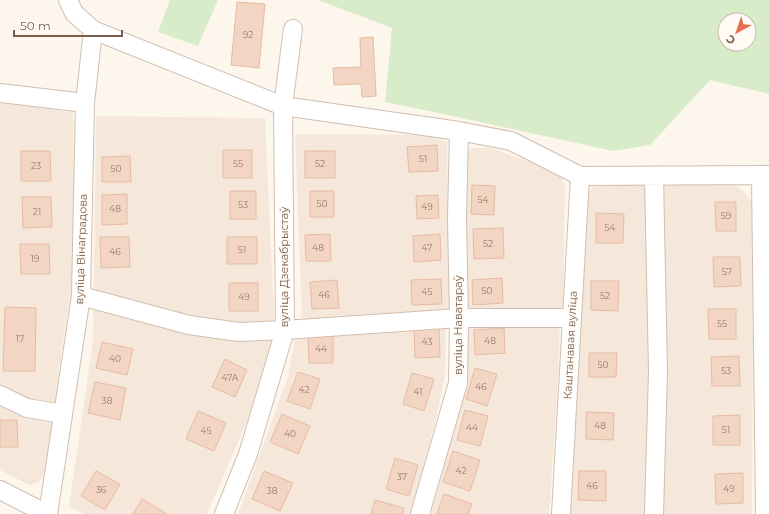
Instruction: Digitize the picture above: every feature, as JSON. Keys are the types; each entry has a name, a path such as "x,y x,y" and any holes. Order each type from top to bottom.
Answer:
{"street":[{"path":"68,0 74,13 92,30 283,106 459,130 511,141 580,176 765,176 765,514"},
{"name":"вуліца Дзекабрыстаў","path":"224,514 248,454 285,330 283,106 293,29"},
{"name":"вуліца Вінаградова","path":"48,514 81,296 85,103 92,30"},
{"path":"0,93 85,103"},
{"name":"вуліца Наватараў","path":"420,514 458,383 459,318 457,218 459,130"},
{"name":"Каштанавая вуліца","path":"561,514 580,176"},
{"path":"654,176 658,371 654,514"},
{"path":"81,296 189,325 239,332 459,318 572,318"},
{"path":"0,394 28,408 63,414"},
{"path":"0,490 48,514"}],"shaded area":[{"path":"0,101 73,113 75,263 59,369 47,470 38,483 29,485 0,470"},
{"path":"96,116 265,118 274,314 272,341 247,421 207,514 84,514 69,506 93,341"},
{"path":"295,134 431,135 447,142 450,312 302,319"},
{"path":"472,148 491,148 557,172 565,186 563,311 467,313 463,159"},
{"path":"713,181 735,185 745,193 752,202 752,514 569,514 586,195 596,184"},
{"path":"560,323 557,398 549,514 431,514 451,439 466,372 469,326"},
{"path":"446,326 445,376 436,419 411,514 238,514 288,376 296,332"}],"green space":[{"path":"170,0 218,0 198,46 158,32"},
{"path":"318,0 769,0 769,94 710,80 650,145 613,151 385,102 392,28"}],"building":[{"path":"237,2 265,4 259,68 231,65"},
{"path":"373,37 376,96 362,97 361,84 334,85 333,68 361,67 360,38"},
{"path":"437,145 438,171 409,172 407,147"},
{"path":"223,150 252,150 252,178 223,178"},
{"path":"21,151 50,151 51,181 21,181"},
{"path":"305,151 335,151 335,178 305,178"},
{"path":"130,156 131,182 102,182 102,157"},
{"path":"472,185 495,186 494,215 471,214"},
{"path":"230,191 256,191 256,219 230,219"},
{"path":"310,191 334,191 334,217 310,217"},
{"path":"127,194 127,224 102,225 102,195"},
{"path":"438,195 439,218 417,219 416,196"},
{"path":"22,197 51,197 52,227 23,228"},
{"path":"715,202 736,202 736,231 716,231"},
{"path":"596,213 624,214 623,243 596,243"},
{"path":"503,228 504,258 474,259 473,229"},
{"path":"330,234 331,261 306,261 305,235"},
{"path":"440,234 441,260 414,262 413,236"},
{"path":"100,237 129,237 130,267 101,268"},
{"path":"227,237 257,237 257,264 227,264"},
{"path":"20,244 49,244 50,274 21,274"},
{"path":"713,257 740,257 741,286 714,287"},
{"path":"502,278 503,303 473,305 472,280"},
{"path":"441,279 442,304 412,305 411,280"},
{"path":"337,280 339,308 312,309 310,282"},
{"path":"591,281 619,281 618,311 591,310"},
{"path":"229,283 258,283 258,311 229,311"},
{"path":"5,307 36,308 35,371 3,371"},
{"path":"708,309 736,309 736,339 709,339"},
{"path":"439,327 440,357 415,358 414,328"},
{"path":"504,328 505,353 475,355 474,330"},
{"path":"308,334 333,334 333,363 309,363"},
{"path":"102,342 133,349 127,375 96,368"},
{"path":"589,353 617,353 616,377 589,377"},
{"path":"739,356 740,386 712,386 711,357"},
{"path":"225,359 247,370 235,397 212,387"},
{"path":"475,368 497,374 487,406 466,399"},
{"path":"298,372 320,379 310,409 287,401"},
{"path":"412,373 434,379 424,411 403,404"},
{"path":"95,382 126,388 120,420 88,413"},
{"path":"465,410 488,416 480,446 457,440"},
{"path":"198,411 226,423 214,451 186,439"},
{"path":"586,412 614,413 613,440 586,439"},
{"path":"282,414 310,426 298,454 270,442"},
{"path":"740,415 740,445 713,445 713,416"},
{"path":"0,420 17,420 18,447 0,447"},
{"path":"453,451 480,460 470,491 443,482"},
{"path":"395,458 418,465 409,496 386,489"},
{"path":"96,471 120,484 105,510 81,496"},
{"path":"264,471 293,483 280,511 252,499"},
{"path":"579,471 606,471 606,501 578,500"},
{"path":"743,473 743,503 716,504 715,474"},
{"path":"444,494 472,504 468,514 437,514"},
{"path":"142,499 167,514 133,514"},
{"path":"375,500 404,508 403,514 371,514"}]}
